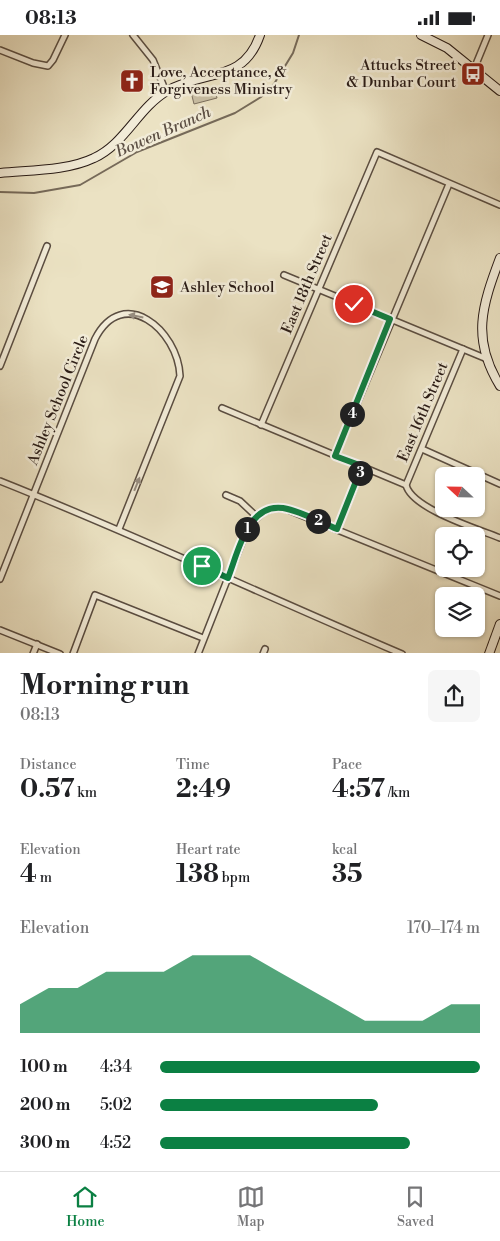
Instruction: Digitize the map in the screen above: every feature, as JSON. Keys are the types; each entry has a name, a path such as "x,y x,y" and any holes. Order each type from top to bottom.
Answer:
{"street":[{"path":"0,50 33,63 48,66 58,50 64,35"},
{"path":"133,35 148,51 166,92"},
{"path":"0,173 74,165 94,158 111,147 141,113 166,92 190,81 238,67 252,54 260,35"},
{"path":"422,35 446,48 500,91"},
{"path":"474,69 488,35"},
{"name":"East 18th Street","path":"261,425 377,152 448,184"},
{"path":"335,456 390,319 448,184 500,205"},
{"path":"0,366 48,246"},
{"path":"500,258 482,310 484,346 500,386"},
{"path":"284,275 488,359"},
{"name":"Ashley School Circle","path":"0,579 98,333 106,323 127,314 141,316 156,324 169,340 176,356 180,376 119,529"},
{"name":"East 16th Street","path":"406,485 463,349"},
{"path":"222,408 406,485 413,496 424,506 500,538"},
{"path":"422,449 500,484"},
{"path":"337,529 362,466"},
{"path":"0,481 119,529 402,653"},
{"path":"226,495 240,501 256,517"},
{"path":"198,653 248,527 263,512 281,508 500,596"},
{"path":"73,653 95,595 203,637"},
{"path":"489,653 500,623"},
{"path":"0,629 60,653"},
{"path":"33,653 37,644"}],"shaded area":[{"path":"214,86 217,98 194,104 191,92"}],"waterway":[{"name":"Bowen Branch","path":"0,192 34,193 80,185 137,152 235,113 261,97 274,84 293,53 299,35"}],"place":[{"name":"Attucks Street & Dunbar Court","path":"473,74"},
{"name":"Love, Acceptance, & Forgiveness Ministry","path":"132,81"},
{"name":"Ashley School","path":"162,287"}],"route":[{"path":"202,566 228,578 248,527 256,517 268,510 286,509 337,529 362,466 335,456 390,319 354,304"}]}
